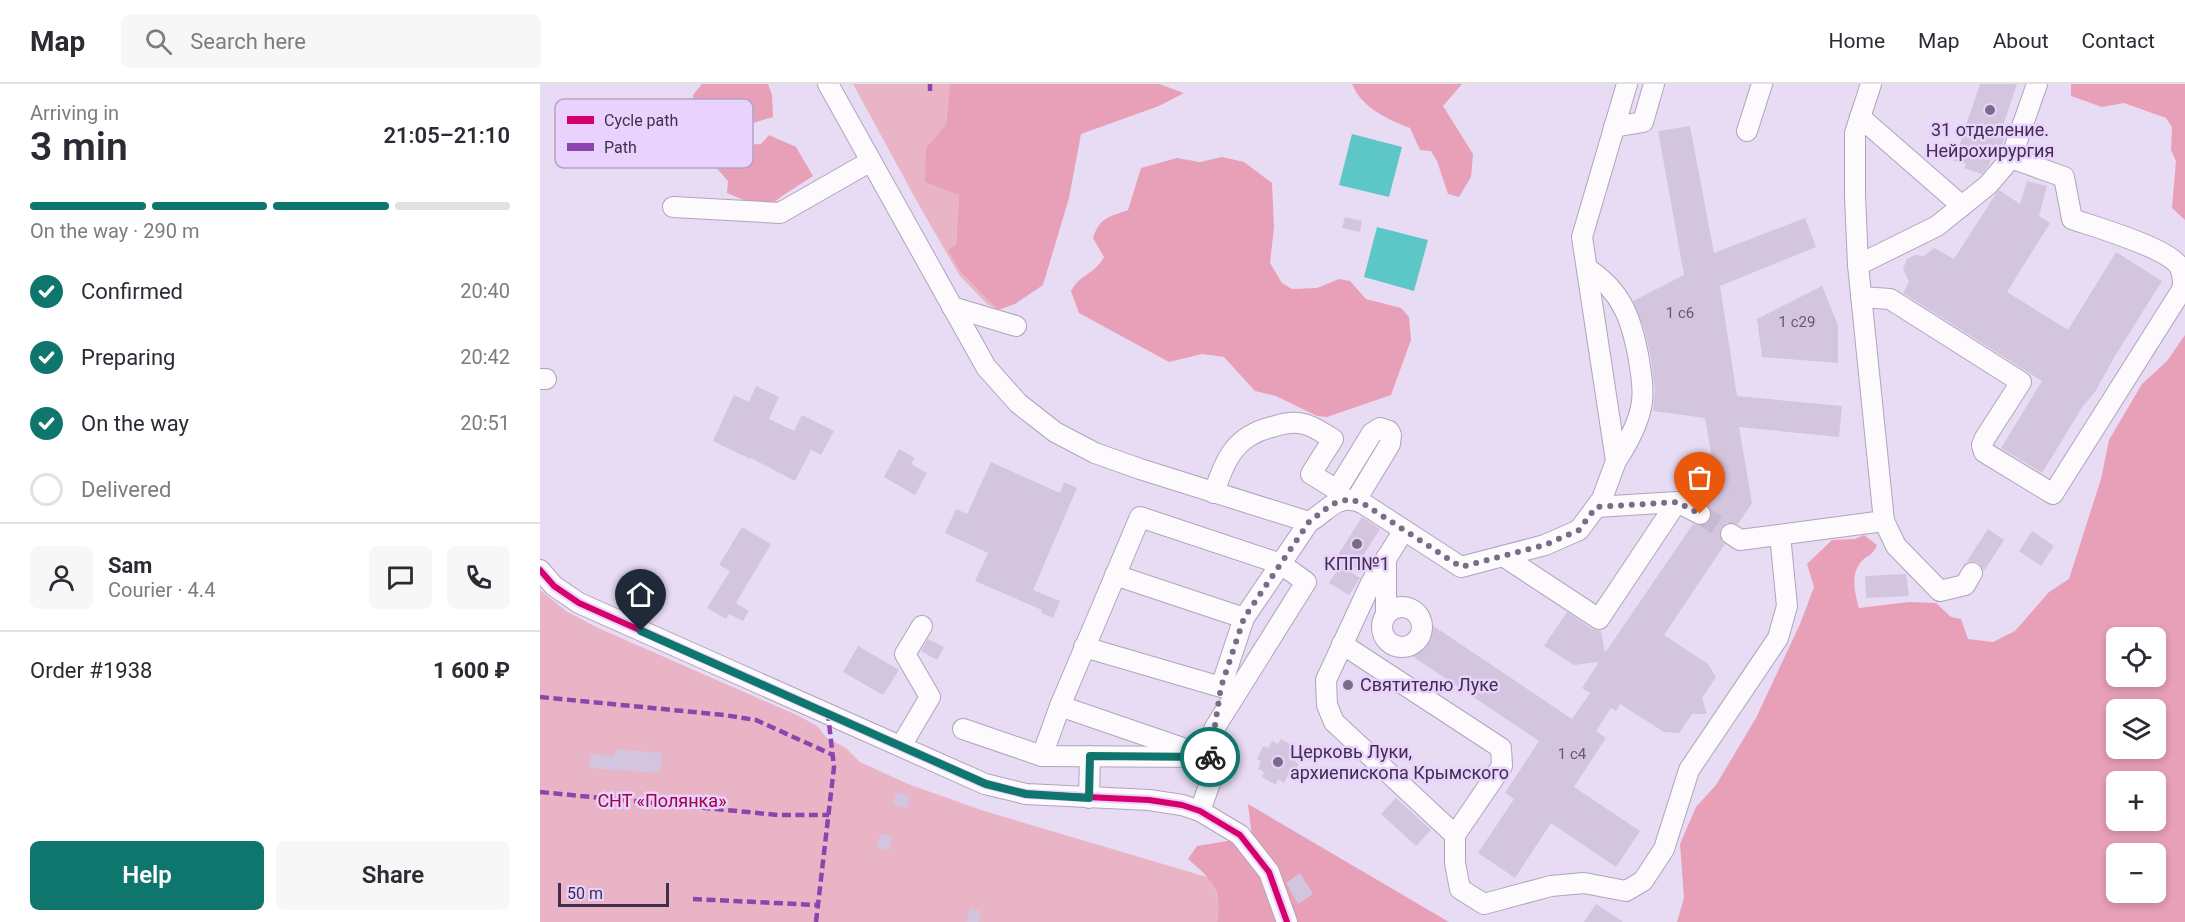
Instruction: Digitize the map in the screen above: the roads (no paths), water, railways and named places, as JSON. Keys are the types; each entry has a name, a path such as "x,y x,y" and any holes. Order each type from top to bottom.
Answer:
{"street":[{"path":"828,84 986,367 1018,403 1055,432 1095,453 1309,522"},
{"path":"1616,461 1582,237 1627,84"},
{"path":"1614,127 1643,122 1654,84"},
{"path":"1747,132 1762,84"},
{"path":"1871,84 1855,133 1855,196 1858,265 1884,521 1896,546 1940,591 1965,585 1972,573"},
{"path":"1858,265 1937,226 1988,185 2011,158 2037,84"},
{"path":"1860,117 1962,206"},
{"path":"1861,297 1890,299 2020,382 1985,438 1982,445 1984,452 2053,494 2183,288 2183,279 2178,264 2152,248 2072,219 2064,177 2011,158"},
{"path":"673,207 780,213 871,161"},
{"path":"1214,493 1228,455 1240,442 1264,429 1283,423 1304,423 1332,439 1311,474 1461,567 1545,545 1579,530 1602,499 1616,461 1629,443 1642,404 1643,386 1629,317 1604,280 1588,269"},
{"path":"952,307 1016,327"},
{"path":"1200,811 1210,783 1214,729 1221,687 1244,618 1309,522 1345,497"},
{"path":"1596,507 1677,502 1700,514"},
{"path":"1503,556 1599,619 1677,502"},
{"path":"1042,756 1084,647 1140,517 1281,564 1306,582 1214,729"},
{"path":"1731,534 1740,540 1884,521"},
{"path":"1404,530 1371,583 1326,680 1327,705 1334,722 1455,835"},
{"path":"1342,644 1501,748 1502,766 1455,835 1455,863 1460,889 1484,904 1551,885 1584,883 1626,891 1643,881 1664,849 1689,770 1778,638 1787,606 1780,535"},
{"path":"1386,558 1387,585 1393,610"},
{"path":"540,570 554,586 579,603 986,784 1026,794 1149,800 1182,805 1200,811 1240,835 1269,872 1287,922"},
{"path":"1115,575 1244,618"},
{"path":"901,746 930,697 905,654 922,626"},
{"path":"1084,647 1221,687"},
{"path":"1060,706 1211,757"},
{"path":"963,729 1042,756 1211,757"},
{"path":"1089,798 1090,756"}],"tunnel":[{"path":"1700,514 1731,534"}],"place":[{"name":"31 отделение. Нейрохирургия","path":"1990,110"},
{"name":"КПП№1","path":"1357,544"},
{"name":"Святителю Луке","path":"1348,685"},
{"name":"Церковь Луки, архиепископа Крымского","path":"1278,762"}],"park label":[{"name":"СНТ «Полянка»","path":"662,801"}]}
